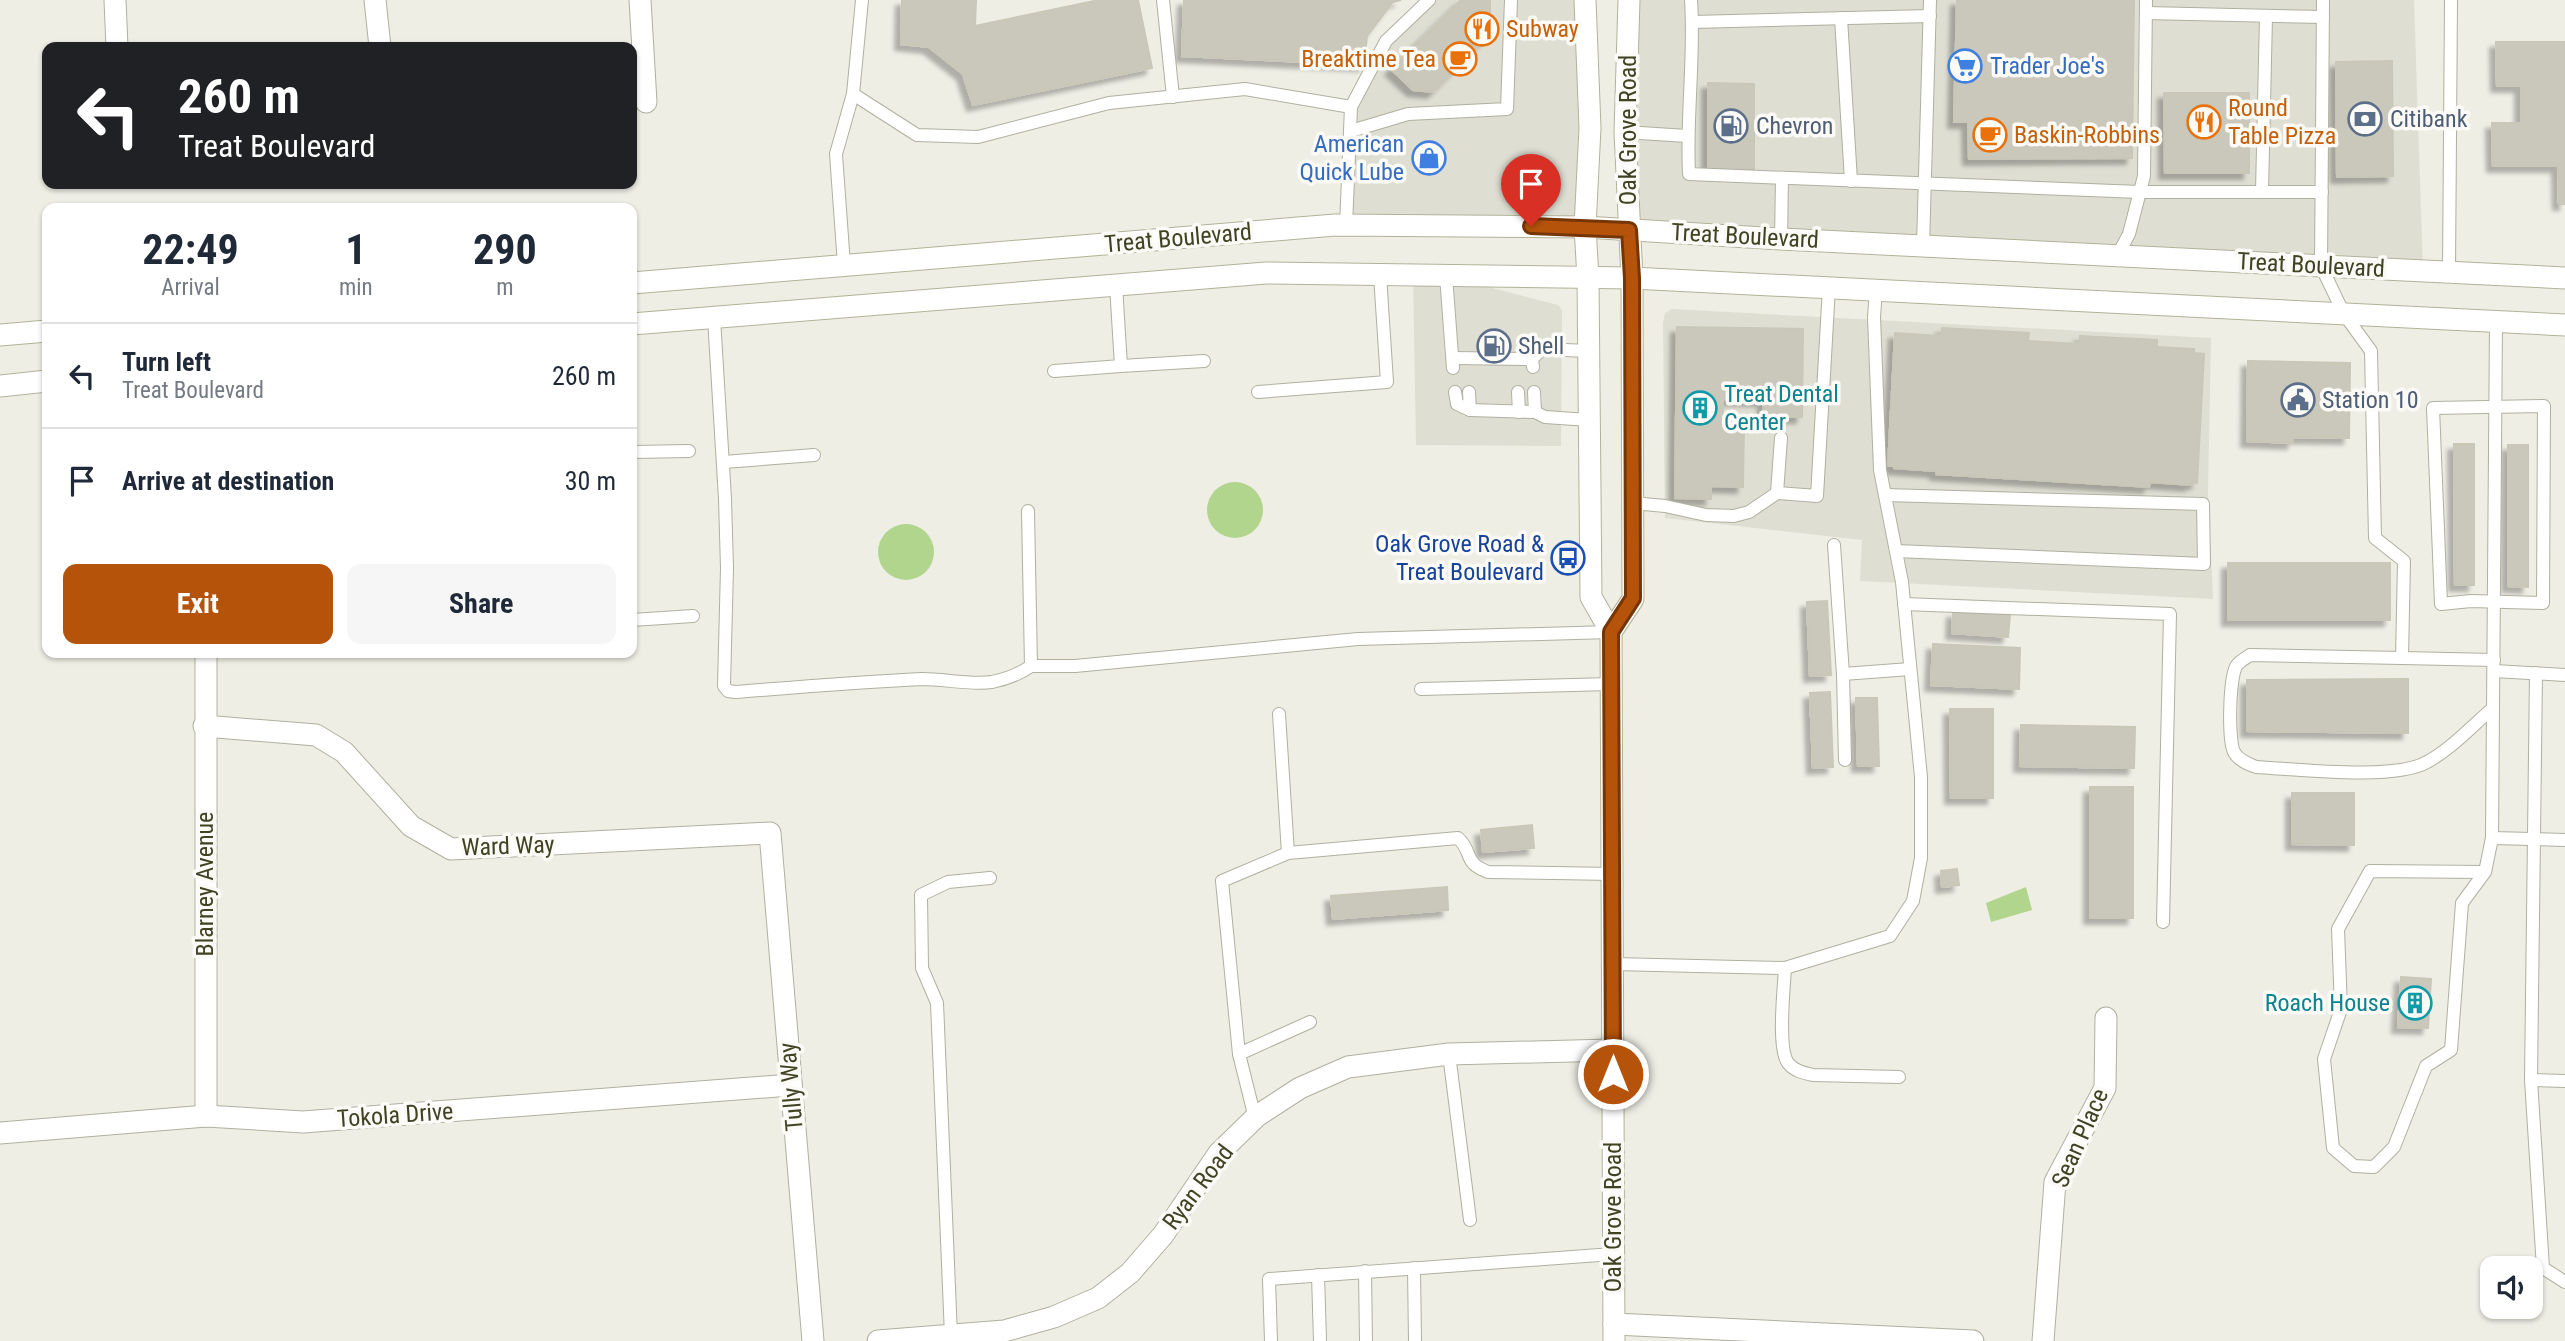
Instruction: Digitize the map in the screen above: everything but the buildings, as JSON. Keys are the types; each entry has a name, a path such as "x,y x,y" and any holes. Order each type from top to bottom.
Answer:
{"main road":[{"path":"115,0 117,42"},
{"path":"375,0 379,42"},
{"path":"640,0 646,102"},
{"name":"Oak Grove Road","path":"1585,0 1590,128 1584,227 1588,278 1591,597 1611,632 1614,1333"},
{"name":"Oak Grove Road","path":"1611,632 1633,598 1632,278 1625,132 1629,0"},
{"name":"Treat Boulevard","path":"637,283 1346,225 1584,227 2565,278"},
{"name":"Treat Boulevard","path":"637,324 1266,272 1632,278 2565,325"},
{"path":"0,335 42,331"},
{"path":"0,386 42,382"},
{"name":"Blarney Avenue","path":"206,658 206,1116"},
{"name":"Ward Way","path":"204,726 316,735 344,752 411,826 451,849 770,833"},
{"name":"Tully Way","path":"770,833 813,1341"},
{"name":"Sean Place","path":"2043,1341 2055,1182 2105,1088 2106,1018"},
{"name":"Ryan Road","path":"878,1341 1004,1331 1054,1317 1098,1298 1130,1273 1154,1245 1219,1153 1255,1118 1300,1088 1348,1067 1449,1054 1612,1050"},
{"name":"Tokola Drive","path":"0,1133 206,1116 303,1122 791,1084"},
{"path":"1614,1333 1973,1341"}],"lane":[{"path":"844,265 836,154 853,94 862,0"},
{"path":"1163,0 1173,97"},
{"path":"1346,225 1351,107 1386,41 1429,0"},
{"path":"1351,131 1408,114 1507,109 1511,0"},
{"path":"1691,0 1693,22 1687,136 1689,174 2140,192 2322,192"},
{"path":"1923,246 1930,0"},
{"path":"2323,0 2321,266 2344,313 2371,351 2375,537 2404,561 2402,658"},
{"path":"2449,272 2451,0"},
{"path":"2117,256 2129,234 2144,176 2146,6 2266,16 2323,17"},
{"path":"1693,22 1930,16"},
{"path":"2262,192 2266,16"},
{"path":"1841,18 1851,181"},
{"path":"853,94 917,135 978,137 1109,103 1245,89 1351,107"},
{"path":"1625,132 1687,136"},
{"path":"1781,239 1782,178"},
{"path":"1258,392 1387,382 1380,275"},
{"path":"1446,276 1453,363 1533,363 1542,349 1588,351"},
{"path":"1116,285 1121,366"},
{"path":"1633,503 1734,516 1749,512 1777,494 1817,496 1829,287"},
{"path":"1614,964 1785,968 1891,936 1913,901 1921,858 1921,777 1904,604 1880,470 1874,317 1876,290"},
{"path":"714,317 727,568 724,686 728,691 926,679 989,682 1011,678 1031,666 1074,666 1358,639 1611,632"},
{"path":"2485,872 2370,870 2338,929 2341,1009 2324,1059 2333,1148 2354,1166 2374,1167 2393,1147 2426,1066 2451,1050 2462,903 2485,872 2492,838 2496,321"},
{"path":"1054,371 1204,360"},
{"path":"1455,392 1457,404 1470,410 1535,412 1545,417 1589,420"},
{"path":"1469,392 1470,410"},
{"path":"1518,392 1519,412"},
{"path":"1534,392 1535,412"},
{"path":"2544,406 2543,603 2494,602 2441,604 2433,408 2544,406"},
{"path":"1777,494 1781,438"},
{"path":"637,452 690,451"},
{"path":"723,462 814,455"},
{"path":"1885,495 2203,504 2204,564 1896,551"},
{"path":"1028,511 1031,666"},
{"path":"1834,545 1843,674 1845,760"},
{"path":"1904,604 2169,614 2163,922"},
{"path":"637,620 693,616"},
{"path":"2493,708 2427,762 2411,769 2386,773 2256,767 2244,762 2234,753 2230,737 2233,675 2237,665 2250,655 2402,658 2565,675"},
{"path":"1843,674 1910,669"},
{"path":"2536,673 2531,1080 2543,1268 2565,1282"},
{"path":"1421,689 1611,684"},
{"path":"1279,714 1288,853"},
{"path":"1255,1118 1240,1054 1222,881 1288,853 1458,838 1464,844 1474,867 1488,872 1613,874"},
{"path":"2492,838 2565,840"},
{"path":"951,1335 937,1003 922,968 921,895 948,882 990,878"},
{"path":"1785,968 1782,1032 1788,1063 1802,1073 1813,1075 1899,1077"},
{"path":"1240,1054 1310,1022"},
{"path":"1449,1054 1470,1220"},
{"path":"2531,1080 2565,1081"},
{"path":"1271,1341 1269,1279 1613,1254"},
{"path":"1414,1268 1415,1341"},
{"path":"1365,1272 1366,1341"},
{"path":"1318,1275 1320,1341"}],"shaded area":[{"path":"1429,0 1585,0 1585,227 1346,225 1351,107 1386,41"},
{"path":"1629,0 2414,0 2423,271 1629,230"},
{"path":"1413,276 1446,276 1558,305 1562,310 1561,446 1416,445"},
{"path":"1672,309 2211,338 2208,492 2213,599 1860,581 1862,540 1665,518 1663,323 1665,313"},
{"path":"1235,482 1246,484 1255,490 1261,499 1261,521 1255,530 1246,536 1235,538 1224,536 1215,530 1209,521 1207,510 1209,499 1215,490 1224,484"},
{"path":"906,524 917,526 926,532 932,541 932,563 926,572 917,578 906,580 895,578 886,572 880,563 878,552 880,541 886,532 895,526"},
{"path":"2026,887 2032,910 1991,922 1986,903"}],"place":[{"name":"Subway","path":"1482,29"},
{"name":"Breaktime Tea","path":"1460,59"},
{"name":"Trader Joe's","path":"1965,66"},
{"name":"Citibank","path":"2365,119"},
{"name":"Round Table Pizza","path":"2204,122"},
{"name":"Chevron","path":"1731,126"},
{"name":"Baskin-Robbins","path":"1990,135"},
{"name":"American Quick Lube","path":"1429,158"},
{"name":"Shell","path":"1494,346"},
{"name":"Station 10","path":"2298,400"},
{"name":"Treat Dental Center","path":"1700,408"},
{"name":"Oak Grove Road & Treat Boulevard","path":"1568,558"},
{"name":"Roach House","path":"2415,1003"}],"route":[{"path":"1531,226 1629,230 1632,278 1633,598 1611,632 1613,1074"}]}
